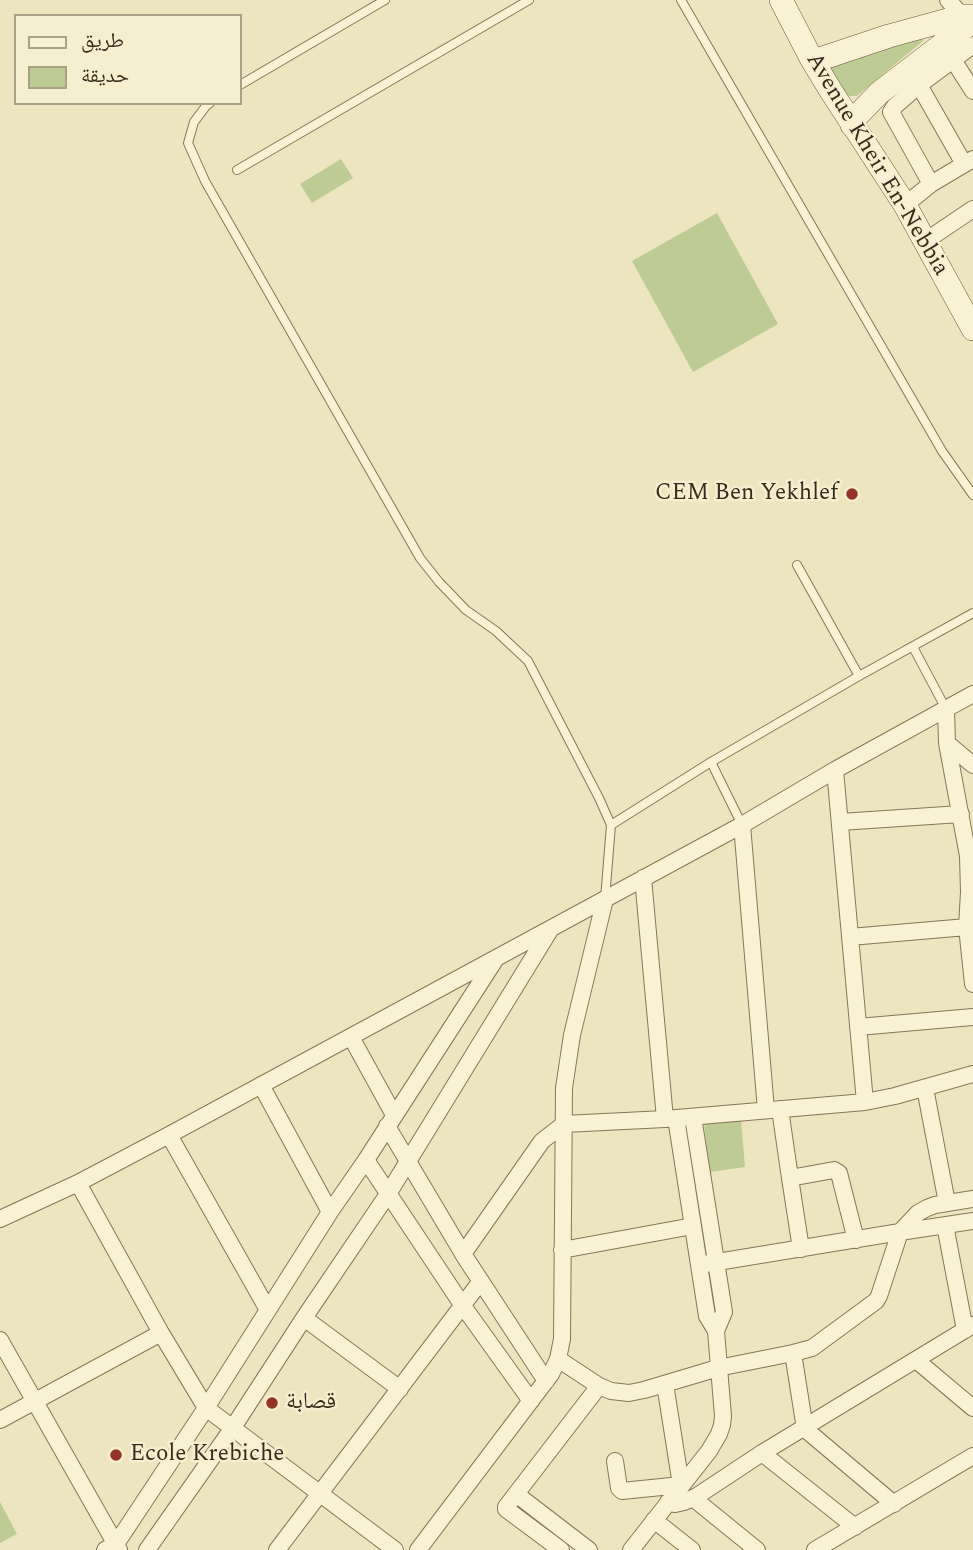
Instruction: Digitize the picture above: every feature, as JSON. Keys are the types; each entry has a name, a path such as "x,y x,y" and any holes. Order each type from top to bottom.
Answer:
{"main road":[{"name":"Avenue Kheir En-Nebbia","path":"781,0 811,58 905,205 973,329"},
{"path":"811,58 817,60 964,13"},
{"path":"852,125 852,121 879,93 948,52 964,13"}],"street":[{"path":"932,184 891,114 892,110 948,52 973,45"},
{"path":"948,52 971,84"},
{"path":"905,205 932,184 968,162 919,85"},
{"path":"924,242 973,209"},
{"path":"0,1219 78,1183 170,1135 742,825 973,694"},
{"path":"946,709 947,743 968,856 971,892 967,927 973,984"},
{"path":"947,743 973,765"},
{"path":"835,770 865,1102"},
{"path":"840,822 961,814"},
{"path":"742,825 773,1110 790,1178 802,1249"},
{"path":"643,878 670,1119 687,1187 707,1316 716,1331"},
{"path":"418,1550 546,1381 558,1359 562,1339 564,1088 572,1035 605,899"},
{"path":"850,937 967,927"},
{"path":"147,1550 232,1429 388,1194 550,929"},
{"path":"0,1340 113,1548 496,958"},
{"path":"858,1027 973,1017"},
{"path":"351,1037 408,1163 463,1254 546,1381"},
{"path":"463,1254 542,1141 564,1124 670,1119 865,1102 973,1074"},
{"path":"261,1085 330,1212"},
{"path":"925,1088 947,1203"},
{"path":"631,1550 709,1451 719,1434 723,1416 716,1331 723,1312 693,1117"},
{"path":"170,1135 268,1311"},
{"path":"366,1160 463,1306 531,1401"},
{"path":"790,1178 834,1170 839,1173 856,1240"},
{"path":"78,1183 206,1408 395,1550"},
{"path":"687,1187 703,1185"},
{"path":"558,1359 599,1386 611,1391 629,1393 718,1368 812,1348 876,1301 900,1232 922,1210 935,1205 973,1199"},
{"path":"699,1265 973,1221"},
{"path":"668,1502 675,1504 692,1498 969,1327 944,1225"},
{"path":"562,1250 693,1226"},
{"path":"277,1550 481,1281"},
{"path":"304,1318 400,1389"},
{"path":"0,1420 161,1333"},
{"path":"793,1353 805,1429 894,1504"},
{"path":"916,1360 973,1408"},
{"path":"665,1384 681,1485"},
{"path":"562,1529 553,1548 506,1509 506,1506 599,1386"},
{"path":"762,1453 855,1527"},
{"path":"815,1550 973,1456"},
{"path":"615,1461 619,1488 622,1491 681,1485"},
{"path":"516,1494 589,1550"},
{"path":"692,1498 757,1550"},
{"path":"654,1520 692,1550"}],"lane":[{"path":"242,84 385,0"},
{"path":"237,170 529,0"},
{"path":"681,0 942,451 973,495"},
{"path":"207,105 194,122 188,144 205,181 420,558 466,610 496,631 528,661 599,798 611,825 605,899"},
{"path":"797,565 859,676"},
{"path":"611,825 711,762 973,613"},
{"path":"914,647 946,709"},
{"path":"711,762 742,825"}],"green space":[{"path":"924,35 923,41 857,96 841,96 823,64"},
{"path":"341,159 353,178 312,203 300,184"},
{"path":"717,213 778,324 693,372 632,261"},
{"path":"741,1120 745,1167 710,1172 704,1124"},
{"path":"0,1502 17,1534 0,1543"}],"place":[{"name":"CEM Ben Yekhlef","path":"852,494"},
{"name":"قصابة","path":"272,1403"},
{"name":"Ecole Krebiche","path":"116,1455"}]}
